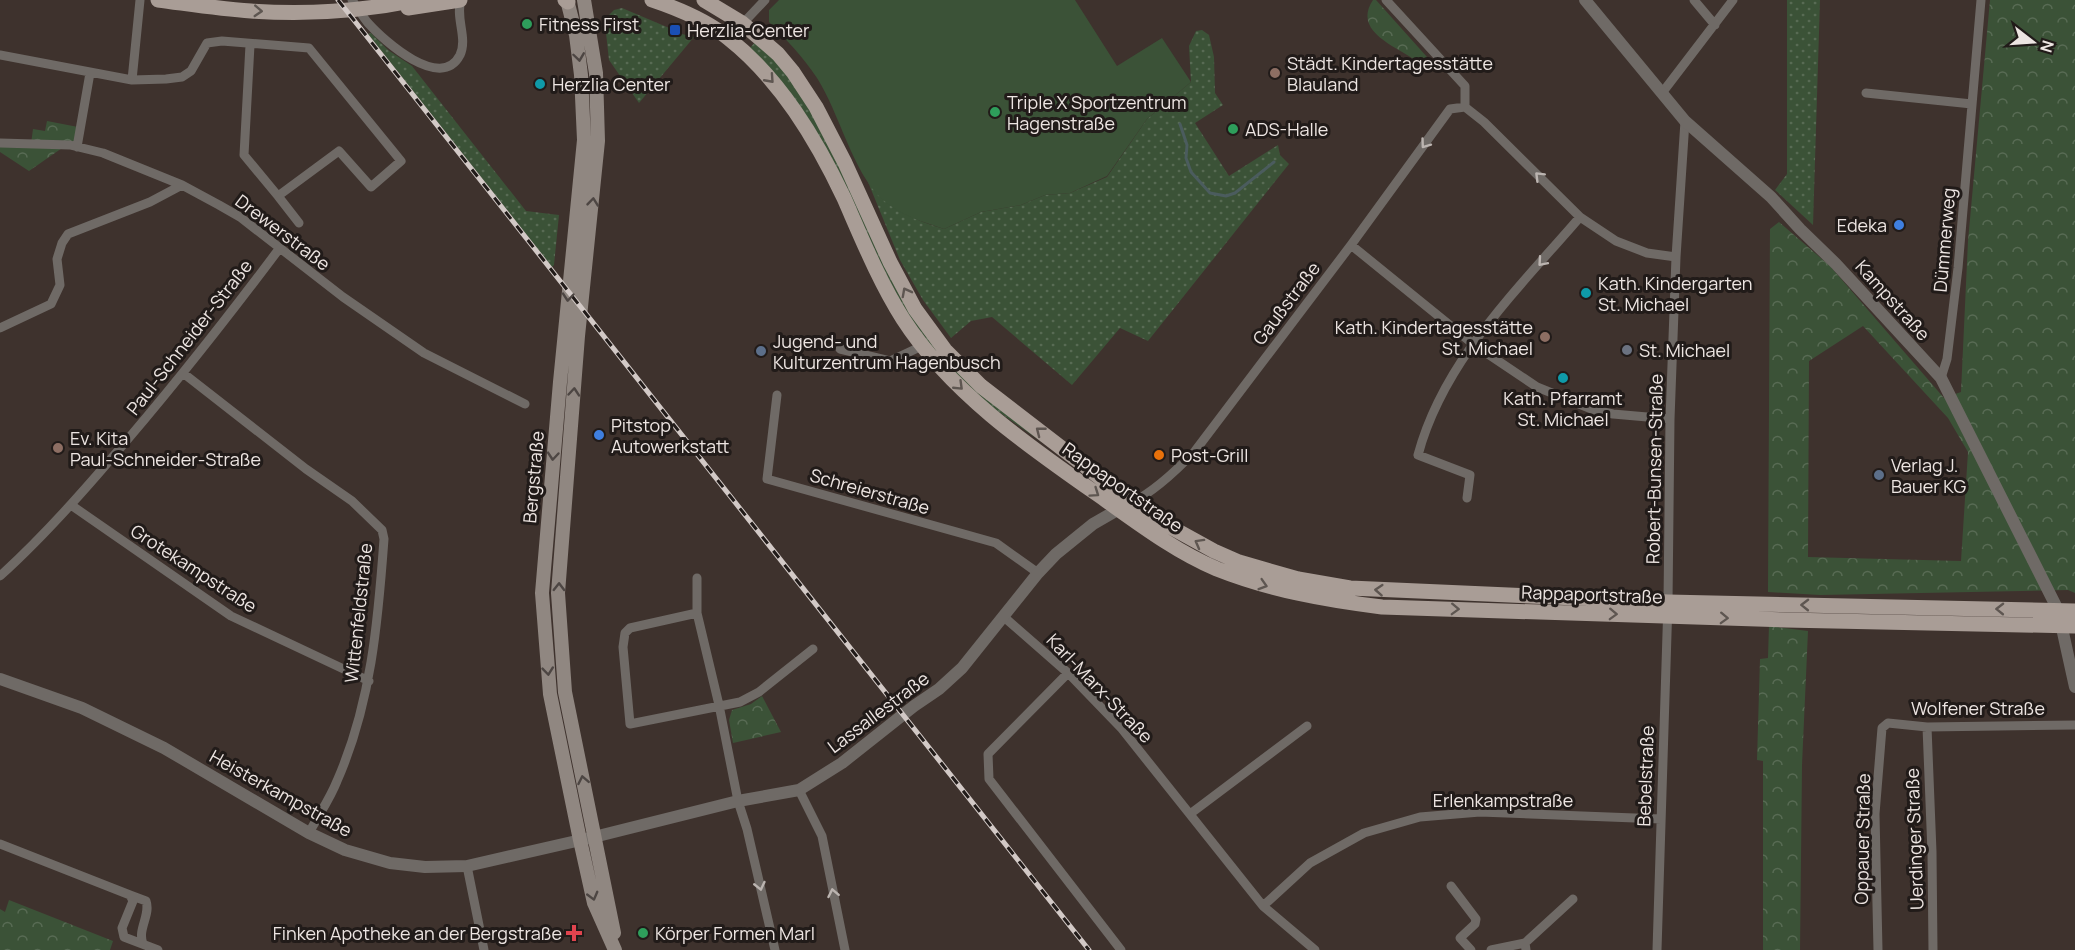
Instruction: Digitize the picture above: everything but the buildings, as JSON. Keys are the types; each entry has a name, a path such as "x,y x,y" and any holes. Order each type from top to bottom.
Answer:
{"main road":[{"path":"158,0 250,11 311,12 399,9 461,0"},
{"path":"378,8 417,0"},
{"name":"Bergstraße","path":"584,0 596,73 598,141 586,260 571,336 542,593 550,694 580,840 594,903 616,950"},
{"name":"Rappaportstraße","path":"652,0 688,14 729,38 771,80 813,138 889,295 922,346 951,378 997,420 1126,506"},
{"name":"Rappaportstraße","path":"704,0 742,23 778,54 793,72 816,107 845,163 890,262 915,309 945,350 981,386 1126,506 1142,527 1215,568 1296,594 1382,607 2075,610"},
{"name":"Bergstraße","path":"567,1 576,35 581,75 584,140 571,258 571,336 558,593 565,692 616,950"},
{"name":"Rappaportstraße","path":"1667,609 2068,626"}],"street":[{"path":"132,80 140,0"},
{"path":"352,0 369,23 389,42 412,59 436,69 447,67 455,62 462,49 458,10 461,0"},
{"path":"729,38 765,0"},
{"path":"1386,0 1465,86 1465,107 1484,122 1580,217 1616,241 1647,253 1676,257"},
{"name":"Kampstraße","path":"1585,0 1685,121 1771,197 1941,378 2068,626 2075,687"},
{"path":"1694,0 1715,25"},
{"path":"1662,93 1733,0"},
{"name":"Dümmerweg","path":"1941,378 1947,359 1958,268 1981,0"},
{"path":"0,55 132,80 182,77 191,71 207,43 222,41 309,48 401,161 370,187 339,151 278,196"},
{"path":"250,45 244,155 299,223"},
{"path":"77,147 90,73"},
{"path":"1866,93 1972,104"},
{"name":"Gaußstraße","path":"1126,506 1147,495 1195,451 1351,245 1450,109 1465,107"},
{"name":"Robert-Bunsen-Straße","path":"1667,609 1670,419 1676,257 1685,121"},
{"name":"Drewerstraße","path":"0,143 77,147 103,153 182,185 240,217 343,297 423,353 525,404"},
{"path":"0,328 51,304 60,285 57,260 62,243 68,234 150,202 182,185"},
{"path":"1467,498 1470,475 1418,455 1424,432 1445,388 1473,344 1580,217"},
{"path":"1351,245 1473,344 1537,387 1594,410 1670,419"},
{"name":"Paul-Schneider-Straße","path":"0,576 26,553 72,505 183,374 279,249"},
{"path":"840,349 890,361 922,346"},
{"name":"Wittenfeldstraße","path":"183,374 306,469 352,501 382,530 384,539 380,602 369,681 357,726 337,781 309,833"},
{"name":"Schreierstraße","path":"777,395 767,479 996,543 1038,573"},
{"name":"Grotekampstraße","path":"72,505 231,616 369,681"},
{"name":"Lassallestraße","path":"594,837 738,801 799,790 842,763 939,689 962,668 1038,573 1056,554 1093,524 1126,506"},
{"path":"697,578 697,614 719,705 738,801 747,829 775,950"},
{"name":"Bebelstraße","path":"1657,950 1667,609"},
{"path":"697,614 630,628 625,633 623,647 630,724 740,702 759,692 813,649"},
{"name":"Karl-Marx-Straße","path":"1005,617 1068,673 1122,729 1263,906 1315,950"},
{"path":"1068,673 988,754 989,779 1122,950"},
{"name":"Heisterkampstraße","path":"0,679 82,708 164,748 309,833 345,850 390,863 425,867 467,866 594,837"},
{"name":"Wolfener Straße","path":"1882,728 1888,723 1927,727 2075,725"},
{"path":"1190,814 1307,726"},
{"name":"Uerdinger Straße","path":"1927,727 1933,950"},
{"name":"Oppauer Straße","path":"1878,950 1875,814 1882,728"},
{"path":"799,790 822,836 844,950"},
{"name":"Erlenkampstraße","path":"1263,906 1310,863 1364,832 1420,817 1480,812 1661,819"},
{"path":"0,844 146,901 148,907 141,934 143,944"},
{"path":"467,866 484,950"},
{"path":"1450,886 1476,919 1475,924 1460,938 1471,950"},
{"path":"130,895 133,901 122,928 124,937 158,950"},
{"path":"1491,950 1526,947 1573,899"}],"green space":[{"name":"Triple X Sportzentrum Hagenstraße","path":"779,0 1075,0 1117,66 1162,38 1191,82 1147,119 1107,176 1070,193 1045,195 1021,205 981,212 944,229 896,209 872,188 854,158 817,78 794,48 769,22 769,10"},
{"path":"1373,0 1376,0 1427,57 1419,63 1381,38 1373,30 1368,22 1368,12"},
{"path":"1787,0 1820,0 1813,225 1775,190 1787,174"},
{"path":"1990,0 2075,0 2075,593 2068,590 1820,595 1768,592 1770,229 1779,222 1830,266 1944,398 1961,392 1968,241","holes":["1863,326 1948,418 1968,452 1961,561 1808,557 1809,361"]},
{"path":"622,8 674,30 674,32 694,37 639,103 609,60 605,24 608,16 614,10"},
{"path":"1202,30 1209,35 1214,57 1215,93 1223,105 1195,123 1229,176 1278,145 1280,155 1289,164 1148,341 1120,328 1072,385 992,317 971,321 951,338 923,300 900,260 868,182 902,212 944,229 981,212 1021,205 1045,195 1070,193 1107,177 1147,119 1191,82 1189,46 1196,31"},
{"path":"371,33 388,50 412,66 526,211 559,215 552,267 368,34"},
{"path":"755,42 775,60 809,105 913,315 1043,443 989,405 935,353 898,300 826,151 749,49"},
{"path":"47,121 78,127 74,146 65,146 29,171 0,152 0,143 31,144 33,129 45,131"},
{"path":"1769,626 1808,631 1802,765 1800,950 1763,950 1763,761 1757,760 1760,659 1768,658"},
{"path":"762,696 781,732 733,743 729,720 732,710 751,704"},
{"path":"9,900 113,941 110,950 0,950 0,909 5,912"}],"waterway":[{"path":"1180,124 1187,145 1186,158 1191,172 1210,193 1226,196 1235,193 1274,162"}],"railway":[{"path":"338,0 1089,950"}],"place":[{"name":"Fitness First","path":"527,24"},
{"name":"Herzlia-Center","path":"675,30"},
{"name":"Städt. Kindertagesstätte Blauland","path":"1275,73"},
{"name":"Herzlia Center","path":"540,84"},
{"name":"Triple X Sportzentrum Hagenstraße","path":"995,112"},
{"name":"ADS-Halle","path":"1233,129"},
{"name":"Edeka","path":"1899,225"},
{"name":"Kath. Kindergarten St. Michael","path":"1586,293"},
{"name":"Kath. Kindertagesstätte St. Michael","path":"1545,337"},
{"name":"St. Michael","path":"1627,350"},
{"name":"Jugend- und Kulturzentrum Hagenbusch","path":"761,351"},
{"name":"Kath. Pfarramt St. Michael","path":"1563,378"},
{"name":"Pitstop Autowerkstatt","path":"599,435"},
{"name":"Ev. Kita Paul-Schneider-Straße","path":"58,448"},
{"name":"Post-Grill","path":"1159,455"},
{"name":"Verlag J. Bauer KG","path":"1879,475"},
{"name":"Finken Apotheke an der Bergstraße","path":"574,933"},
{"name":"Körper Formen Marl","path":"643,933"}]}
